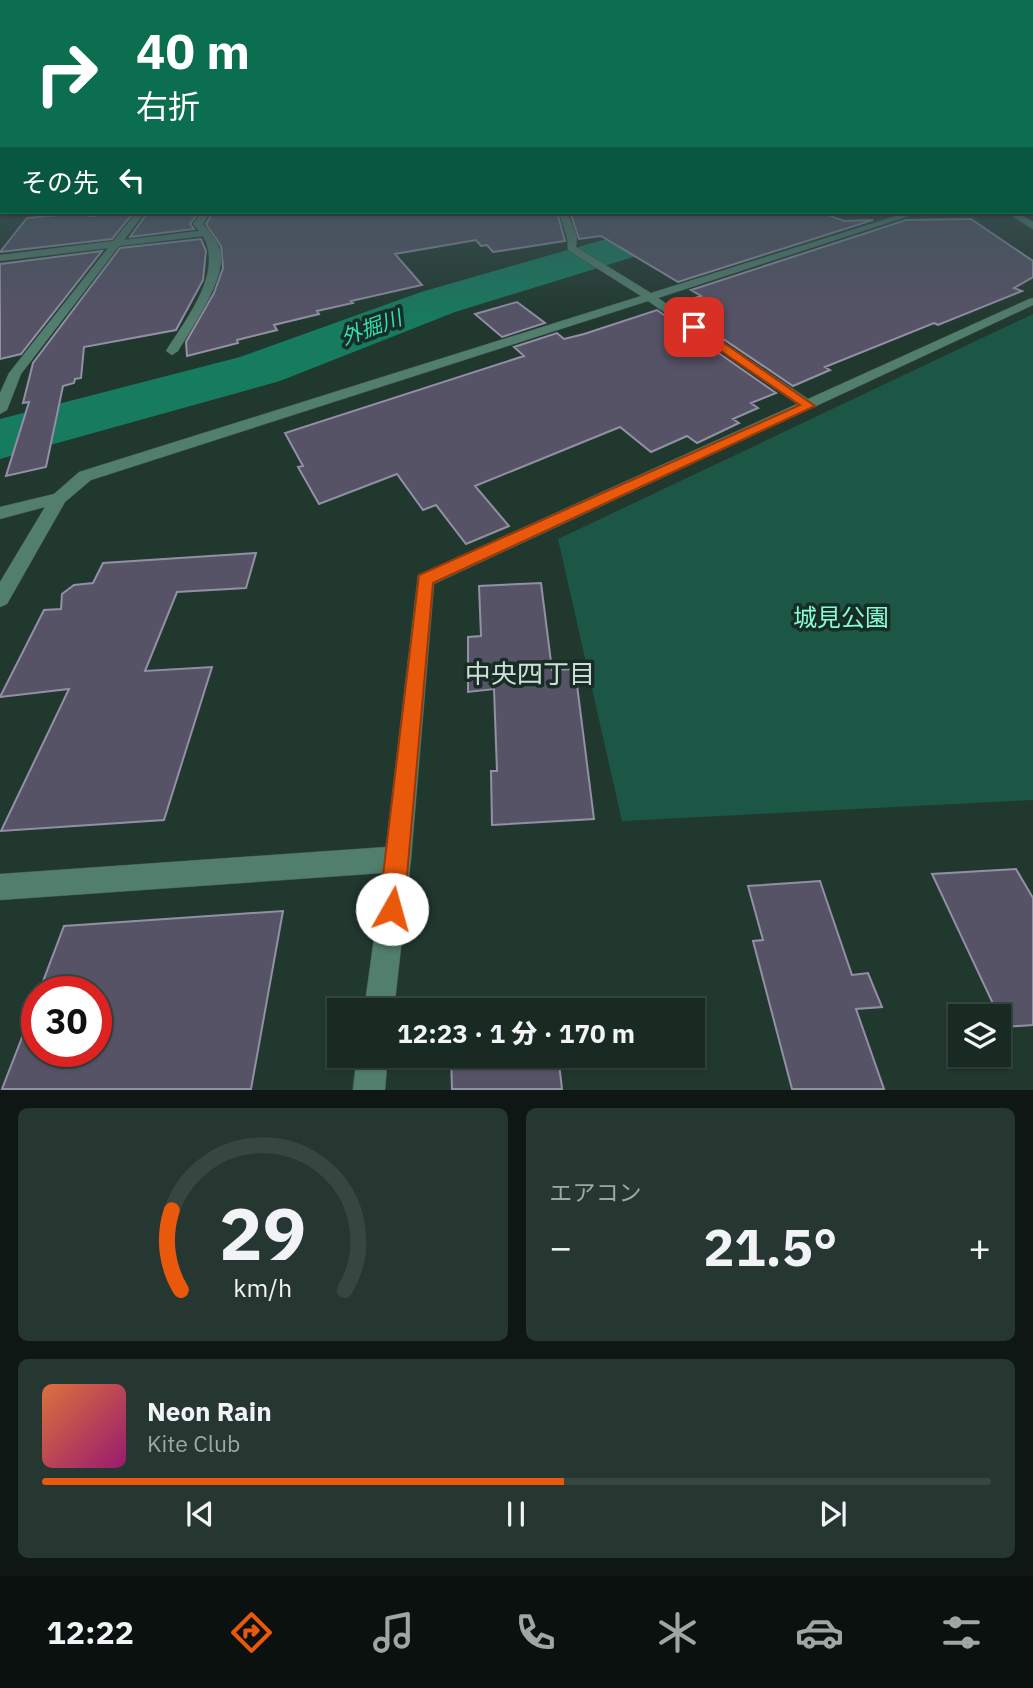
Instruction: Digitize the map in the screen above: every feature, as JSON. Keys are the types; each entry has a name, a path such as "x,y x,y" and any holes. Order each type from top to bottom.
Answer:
{"street":[{"path":"0,410 15,373 132,223"},
{"path":"172,351 198,308 216,258 207,233 199,223"},
{"path":"567,223 572,237 571,248 648,296 809,406"},
{"path":"0,599 59,498 85,476 882,223"},
{"path":"0,258 207,233"},
{"path":"381,998 398,859 425,580 1033,301"},
{"path":"0,513 59,498"},
{"path":"0,887 398,859"},
{"path":"369,1090 372,1068"}],"green space":[{"name":"城見公園","path":"1033,314 1033,800 622,821 558,539"}],"building":[{"path":"23,223 125,223 112,239 0,252"},
{"path":"140,223 191,223 194,229 130,237"},
{"path":"560,223 565,241 493,252 487,245 481,246 476,240 395,254 422,285 317,311 319,314 274,325 277,330 187,356 186,342 214,293 223,268 221,246 206,224"},
{"path":"574,223 864,223 678,282 601,236 579,239"},
{"path":"897,223 977,223 1033,261 1033,277 1014,288 1022,291 825,367 830,370 793,386 673,305 701,296 691,290"},
{"path":"201,239 206,251 203,280 176,330 84,347 81,378 63,386 46,467 6,476 29,402 23,403 33,363 120,248"},
{"path":"102,251 21,354 0,359 0,264"},
{"path":"517,302 545,323 502,337 475,314"},
{"path":"657,310 776,393 751,403 758,408 733,419 739,423 697,443 687,436 651,452 620,427 475,486 509,526 466,544 436,505 423,510 397,474 319,504 298,467 303,466 285,433 524,356 514,347 557,333 564,339 584,334"},
{"path":"256,553 246,588 177,592 145,671 212,667 164,820 1,831 69,689 0,697 44,610 61,609 62,594 74,585 93,583 103,563"},
{"path":"541,583 552,670 575,669 594,819 492,825 491,771 497,771 494,689 468,692 468,637 481,636 479,586"},
{"path":"1016,869 1033,898 1033,1025 1011,1027 1011,1004 993,1004 932,874"},
{"path":"820,881 852,975 868,973 882,1007 856,1009 884,1089 792,1089 753,941 763,940 748,886"},
{"path":"283,911 251,1089 2,1089 21,1040 21,1067 112,1067 112,976 45,976 64,926"},
{"path":"451,1068 560,1068 562,1089 452,1089"}],"waterway":[{"name":"外掘川","path":"0,439 260,369 438,302 704,223"}],"district":[{"name":"中央四丁目","path":"530,673"}],"route":[{"path":"392,909 425,580 809,406 694,327"}]}
